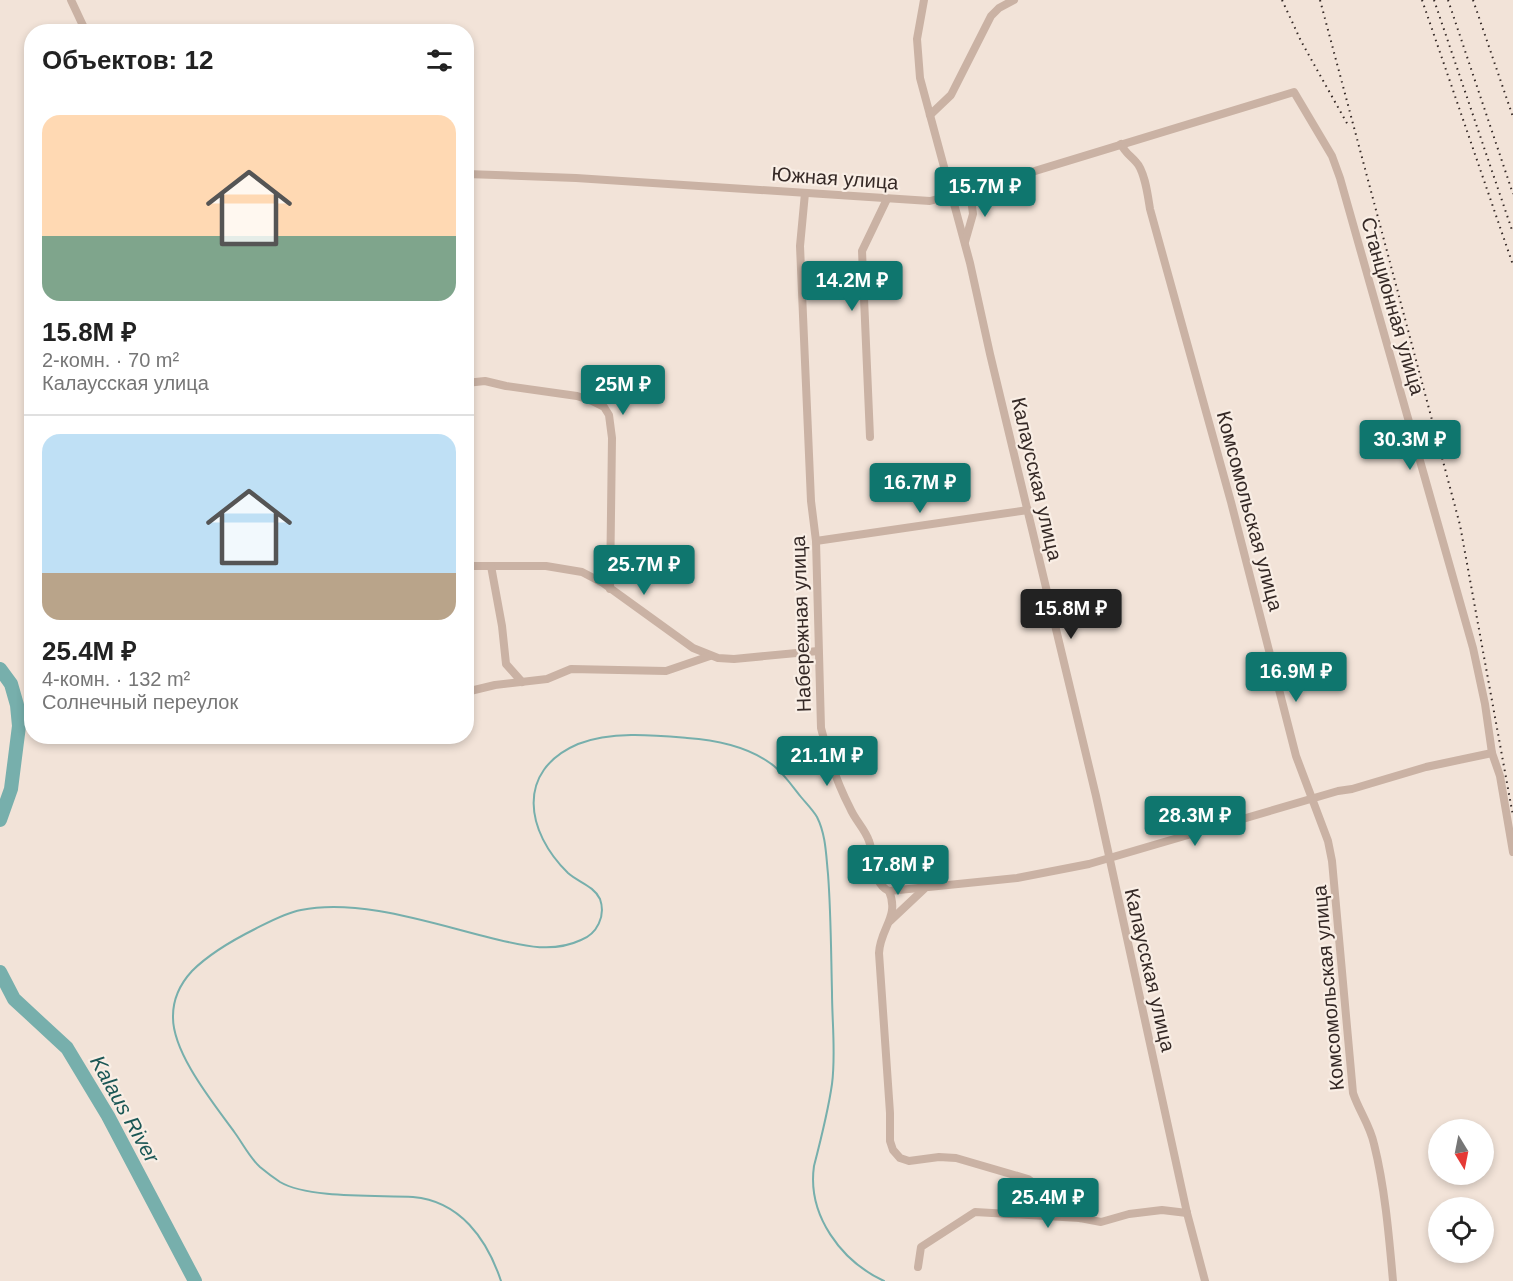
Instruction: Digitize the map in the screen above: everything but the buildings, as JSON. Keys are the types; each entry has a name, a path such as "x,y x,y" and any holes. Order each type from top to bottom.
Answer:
{"street":[{"path":"71,0 82,24"},
{"name":"Калаусская улица","path":"924,0 918,27 917,51 920,78 965,244 1096,796 1187,1213 1205,1281"},
{"path":"930,115 951,95 991,16 999,8 1014,0"},
{"name":"Южная улица","path":"474,174 576,178 930,201 970,191 1294,92"},
{"name":"Станционная улица","path":"1294,92 1332,156 1340,178 1473,648 1485,704 1492,753 1500,776 1513,852"},
{"name":"Комсомольская улица","path":"1121,144 1125,154 1138,164 1145,185 1232,502 1296,756 1328,841 1332,861 1353,1093 1367,1121 1374,1143 1381,1180 1393,1281"},
{"path":"965,244 973,214 970,191"},
{"name":"Набережная улица","path":"805,193 800,246 811,501 816,541 821,728 828,756 850,809 868,839 879,881 882,888 889,891 894,906 880,942 879,962 890,1113 889,1134 893,1150 900,1158 909,1161 947,1157 1028,1179 1080,1218"},
{"path":"870,437 862,251 887,199"},
{"path":"474,382 484,381 577,396 607,410 612,436 610,589"},
{"path":"816,541 1028,510"},
{"path":"592,577 598,575 609,563"},
{"path":"474,566 557,567 575,570 592,577 693,648 710,656 734,659 818,651"},
{"path":"491,566 506,664 522,682"},
{"path":"474,690 495,685 547,680 571,669 666,671 710,656"},
{"path":"889,891 1017,878 1108,859 1426,766 1492,753"},
{"path":"889,922 924,889"},
{"path":"918,1267 921,1247 975,1212 1080,1218 1101,1222 1129,1214 1162,1210 1187,1213"}],"waterway":[{"name":"Kalaus River","path":"0,669 11,684 17,705 19,726 11,789 0,820"},
{"path":"501,1281 479,1237 458,1214 445,1206 413,1197 326,1194 308,1191 280,1182 260,1167 206,1093 187,1062 179,1046 175,1030 174,1003 188,976 214,953 271,921 301,910 323,907 372,910 536,947 558,947 587,937 599,924 602,912 600,899 590,887 568,873 554,857 543,839 536,821 534,803 536,786 544,770 558,756 578,744 604,737 632,735 698,739 744,749 774,766 817,817 824,838 828,874 834,1061 832,1084 814,1166 813,1184 816,1202 830,1234 854,1261 884,1281"},
{"name":"Kalaus River","path":"0,972 14,999 67,1048 108,1116 195,1281"}],"railway":[{"path":"1282,0 1301,41 1349,127"},
{"path":"1320,0 1460,525 1513,816"},
{"path":"1422,0 1513,265"},
{"path":"1434,0 1513,233"},
{"path":"1448,0 1513,194"},
{"path":"1473,0 1513,117"}]}
